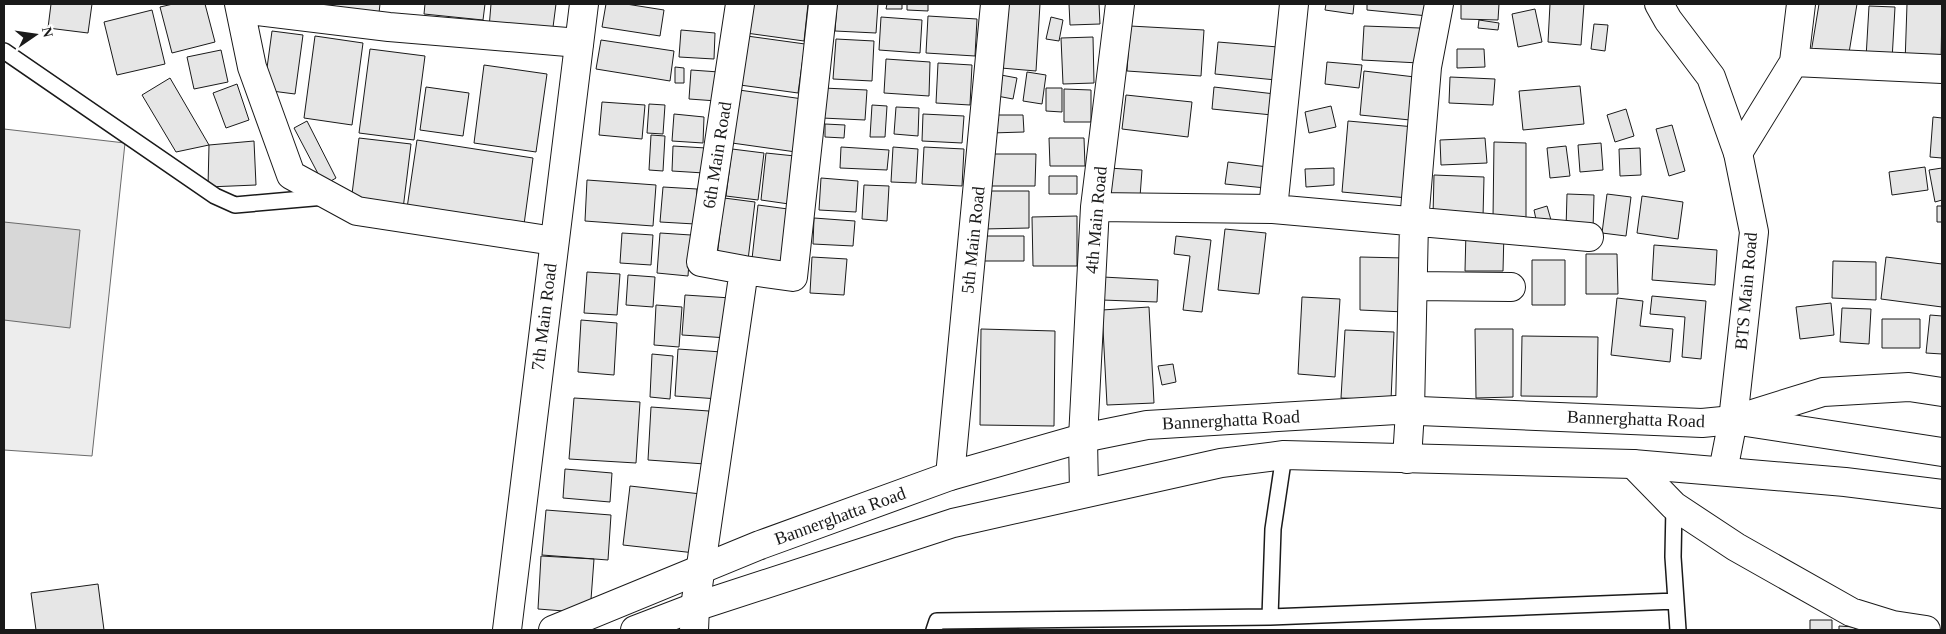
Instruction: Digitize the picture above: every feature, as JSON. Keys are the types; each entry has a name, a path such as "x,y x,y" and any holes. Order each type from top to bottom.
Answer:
{"street":[{"name":"7th Main Road","path":"507,630 584,4"},
{"name":"6th Main Road","path":"740,4 701,262 744,270"},
{"path":"694,618 744,270 793,278 822,4"},
{"name":"5th Main Road","path":"950,476 995,4"},
{"name":"4th Main Road","path":"1084,493 1083,438 1095,207 1120,4"},
{"path":"1273,209 1294,4"},
{"path":"1407,459 1410,411 1414,222 1426,67 1439,4"},
{"name":"BTS Main Road","path":"1660,4 1668,20 1711,78 1738,153 1754,232 1733,420 1723,471"},
{"path":"1738,153 1794,62 1800,4"},
{"path":"554,241 357,210 291,175 252,67 240,6 391,15 578,43"},
{"path":"1794,62 1942,69"},
{"path":"1095,207 1273,209 1589,237"},
{"path":"1413,286 1512,288"},
{"path":"1733,420 1824,392 1909,387 1942,392"},
{"name":"Bannerghatta Road","path":"553,630 760,545 950,476 1083,438 1147,425 1410,411 1694,422 1733,420 1942,452"},
{"path":"635,630 694,618 953,523 1221,463 1284,455 1633,464 1845,482 1942,494"},
{"path":"1633,464 1674,506 1736,546 1852,612 1893,628 1926,630"}],"lane":[{"path":"4,51 215,196 235,205 330,196"},
{"path":"1270,617 1273,529 1284,455"},
{"path":"1674,506 1673,556 1678,630"},
{"path":"934,630 937,621 1062,625 1676,601"}],"shaded area":[{"path":"4,129 125,143 92,456 4,450"},
{"path":"4,222 80,230 70,328 4,320"}],"building":[{"path":"51,4 92,4 88,33 48,28"},
{"path":"173,4 205,4 215,42 172,53 160,7"},
{"path":"320,4 380,4 379,13"},
{"path":"425,4 485,4 483,20 424,14"},
{"path":"491,4 556,4 552,35 489,28"},
{"path":"606,4 626,4 664,10 660,36 602,27"},
{"path":"750,4 808,4 804,41 746,33"},
{"path":"837,4 878,4 876,33 835,31"},
{"path":"887,4 902,4 902,9 886,9"},
{"path":"907,4 928,4 928,11 907,10"},
{"path":"1005,4 1040,4 1036,71 1001,68"},
{"path":"1069,4 1099,4 1100,24 1070,25"},
{"path":"1326,4 1354,4 1353,14 1325,10"},
{"path":"1367,4 1429,4 1428,16 1367,10"},
{"path":"1461,4 1499,4 1498,20 1461,19"},
{"path":"1550,4 1584,4 1581,45 1548,42"},
{"path":"1819,4 1857,4 1848,59 1811,53"},
{"path":"1907,4 1942,4 1941,66 1905,64"},
{"path":"1869,6 1895,7 1892,60 1866,58"},
{"path":"1535,9 1542,42 1518,47 1512,14"},
{"path":"152,10 165,64 117,75 104,22"},
{"path":"928,16 977,19 975,56 926,53"},
{"path":"881,17 922,20 920,53 879,50"},
{"path":"1051,17 1063,20 1059,41 1046,39"},
{"path":"1479,20 1499,23 1498,30 1478,28"},
{"path":"1594,24 1608,25 1605,51 1591,49"},
{"path":"1130,26 1204,30 1201,76 1127,71"},
{"path":"1364,26 1420,28 1419,63 1362,60"},
{"path":"681,30 715,33 714,59 679,57"},
{"path":"272,31 303,35 295,94 264,90"},
{"path":"315,36 363,43 352,125 304,118"},
{"path":"747,36 805,44 798,93 740,85"},
{"path":"1093,37 1094,83 1063,84 1061,38"},
{"path":"836,39 874,41 872,81 833,79"},
{"path":"601,40 674,51 670,81 596,69"},
{"path":"1218,42 1278,47 1276,80 1215,74"},
{"path":"370,49 425,56 414,140 359,133"},
{"path":"1457,49 1484,49 1485,67 1457,68"},
{"path":"221,50 228,82 194,89 187,57"},
{"path":"886,59 930,62 929,96 884,93"},
{"path":"1327,62 1362,65 1359,88 1325,84"},
{"path":"938,63 972,65 970,105 936,103"},
{"path":"484,65 547,74 536,152 474,143"},
{"path":"675,67 684,68 684,83 675,83"},
{"path":"691,70 719,72 717,101 689,99"},
{"path":"1364,71 1415,77 1410,120 1360,115"},
{"path":"1027,72 1046,75 1042,104 1023,101"},
{"path":"1001,75 1017,78 1013,99 997,96"},
{"path":"1450,77 1495,79 1493,105 1449,103"},
{"path":"170,78 209,145 176,152 142,95"},
{"path":"237,84 249,120 226,128 213,93"},
{"path":"1580,86 1584,124 1523,130 1519,91"},
{"path":"426,87 469,93 463,136 420,130"},
{"path":"1214,87 1275,94 1272,115 1212,109"},
{"path":"823,88 867,90 865,120 822,118"},
{"path":"1046,88 1062,88 1062,112 1046,111"},
{"path":"1064,89 1091,90 1091,122 1064,122"},
{"path":"739,90 803,99 796,152 732,143"},
{"path":"1126,95 1192,102 1188,137 1122,129"},
{"path":"602,102 645,105 642,139 599,135"},
{"path":"649,104 665,105 663,134 647,133"},
{"path":"872,105 887,106 885,137 870,137"},
{"path":"1331,106 1336,127 1309,133 1305,112"},
{"path":"896,107 919,108 918,136 894,134"},
{"path":"1626,109 1634,136 1615,142 1607,115"},
{"path":"674,114 704,117 703,143 672,141"},
{"path":"923,114 964,116 962,143 922,141"},
{"path":"992,115 1023,115 1024,132 991,133"},
{"path":"1933,117 1942,118 1942,158 1930,157"},
{"path":"307,121 336,178 324,185 294,128"},
{"path":"1348,121 1415,127 1408,198 1342,192"},
{"path":"825,124 845,125 844,138 825,137"},
{"path":"1672,125 1685,171 1669,176 1656,129"},
{"path":"651,135 665,136 663,171 649,170"},
{"path":"359,138 411,144 403,209 351,202"},
{"path":"1049,138 1084,138 1085,166 1050,166"},
{"path":"1485,138 1487,163 1441,165 1440,140"},
{"path":"417,140 533,158 523,232 406,215"},
{"path":"254,141 256,185 208,187 209,145"},
{"path":"1494,142 1526,143 1526,219 1493,218"},
{"path":"1601,143 1603,170 1580,172 1578,145"},
{"path":"673,146 706,148 704,173 672,171"},
{"path":"1566,146 1570,176 1550,178 1547,148"},
{"path":"841,147 889,150 887,170 840,168"},
{"path":"893,147 918,149 916,183 891,182"},
{"path":"924,147 964,149 962,186 922,184"},
{"path":"1640,148 1641,175 1620,176 1619,149"},
{"path":"732,149 764,153 758,200 726,196"},
{"path":"766,153 795,156 789,204 761,200"},
{"path":"989,154 1036,154 1035,186 989,186"},
{"path":"1228,162 1268,167 1266,188 1225,184"},
{"path":"1925,167 1928,190 1892,195 1889,172"},
{"path":"1108,168 1142,170 1140,197 1106,195"},
{"path":"1334,168 1334,185 1306,187 1305,169"},
{"path":"1942,168 1942,200 1935,202 1929,170"},
{"path":"1434,175 1484,177 1483,217 1433,216"},
{"path":"1049,176 1077,176 1077,194 1049,194"},
{"path":"821,178 858,181 856,212 819,210"},
{"path":"587,180 656,185 653,226 585,221"},
{"path":"864,185 889,186 887,221 862,219"},
{"path":"663,187 697,189 695,224 660,222"},
{"path":"984,191 1029,191 1029,228 983,229"},
{"path":"1567,194 1594,195 1593,229 1566,229"},
{"path":"1607,194 1631,197 1626,236 1602,233"},
{"path":"1642,196 1683,202 1678,239 1637,233"},
{"path":"724,198 755,202 748,260 717,257"},
{"path":"758,205 788,209 782,263 752,259"},
{"path":"1547,206 1551,220 1537,224 1534,210"},
{"path":"1937,206 1942,206 1942,222 1937,222"},
{"path":"1077,216 1077,266 1033,266 1032,217"},
{"path":"814,218 855,221 853,246 813,244"},
{"path":"1225,229 1266,233 1259,294 1218,290"},
{"path":"1466,231 1504,232 1503,271 1465,271"},
{"path":"622,233 653,235 651,265 620,263"},
{"path":"660,233 691,235 688,276 657,273"},
{"path":"978,236 1024,236 1024,261 979,261"},
{"path":"1176,236 1211,240 1202,312 1183,310 1190,256 1174,254"},
{"path":"1654,245 1717,250 1715,285 1652,280"},
{"path":"1586,254 1617,254 1618,294 1586,294"},
{"path":"812,257 847,259 844,295 810,293"},
{"path":"1360,257 1405,258 1405,312 1360,310"},
{"path":"1886,257 1942,264 1942,307 1881,299"},
{"path":"1532,260 1565,260 1565,305 1532,305"},
{"path":"1833,261 1876,262 1876,300 1832,298"},
{"path":"587,272 620,274 617,315 584,313"},
{"path":"628,275 655,277 653,307 626,305"},
{"path":"1103,277 1158,280 1157,302 1102,300"},
{"path":"685,295 731,298 728,338 682,335"},
{"path":"1652,296 1706,301 1701,359 1682,357 1685,317 1650,314"},
{"path":"1302,297 1340,299 1335,377 1298,374"},
{"path":"1617,298 1643,301 1640,326 1673,329 1670,362 1611,355"},
{"path":"1831,303 1834,335 1800,339 1796,307"},
{"path":"656,305 682,307 679,347 654,345"},
{"path":"1149,307 1154,403 1107,405 1102,310"},
{"path":"1842,308 1871,309 1869,344 1840,342"},
{"path":"1930,315 1942,316 1942,354 1926,353"},
{"path":"1882,319 1920,319 1920,348 1882,348"},
{"path":"581,320 617,323 614,375 578,372"},
{"path":"981,329 1055,331 1054,426 980,425"},
{"path":"1475,329 1513,329 1513,397 1476,398"},
{"path":"1345,330 1394,332 1391,400 1341,398"},
{"path":"1522,336 1598,337 1597,397 1521,396"},
{"path":"678,349 722,352 719,399 675,396"},
{"path":"652,354 673,356 670,399 650,397"},
{"path":"1173,364 1176,382 1162,385 1158,366"},
{"path":"574,398 640,402 636,463 569,459"},
{"path":"651,407 709,411 705,464 648,460"},
{"path":"565,469 612,473 610,502 563,498"},
{"path":"630,486 701,494 695,553 623,545"},
{"path":"546,510 611,515 608,560 542,555"},
{"path":"541,556 594,559 590,613 538,609"},
{"path":"98,584 104,630 36,630 31,593"},
{"path":"1810,620 1832,620 1832,630 1810,630"},
{"path":"1839,626 1855,627 1855,630 1839,630"}]}
